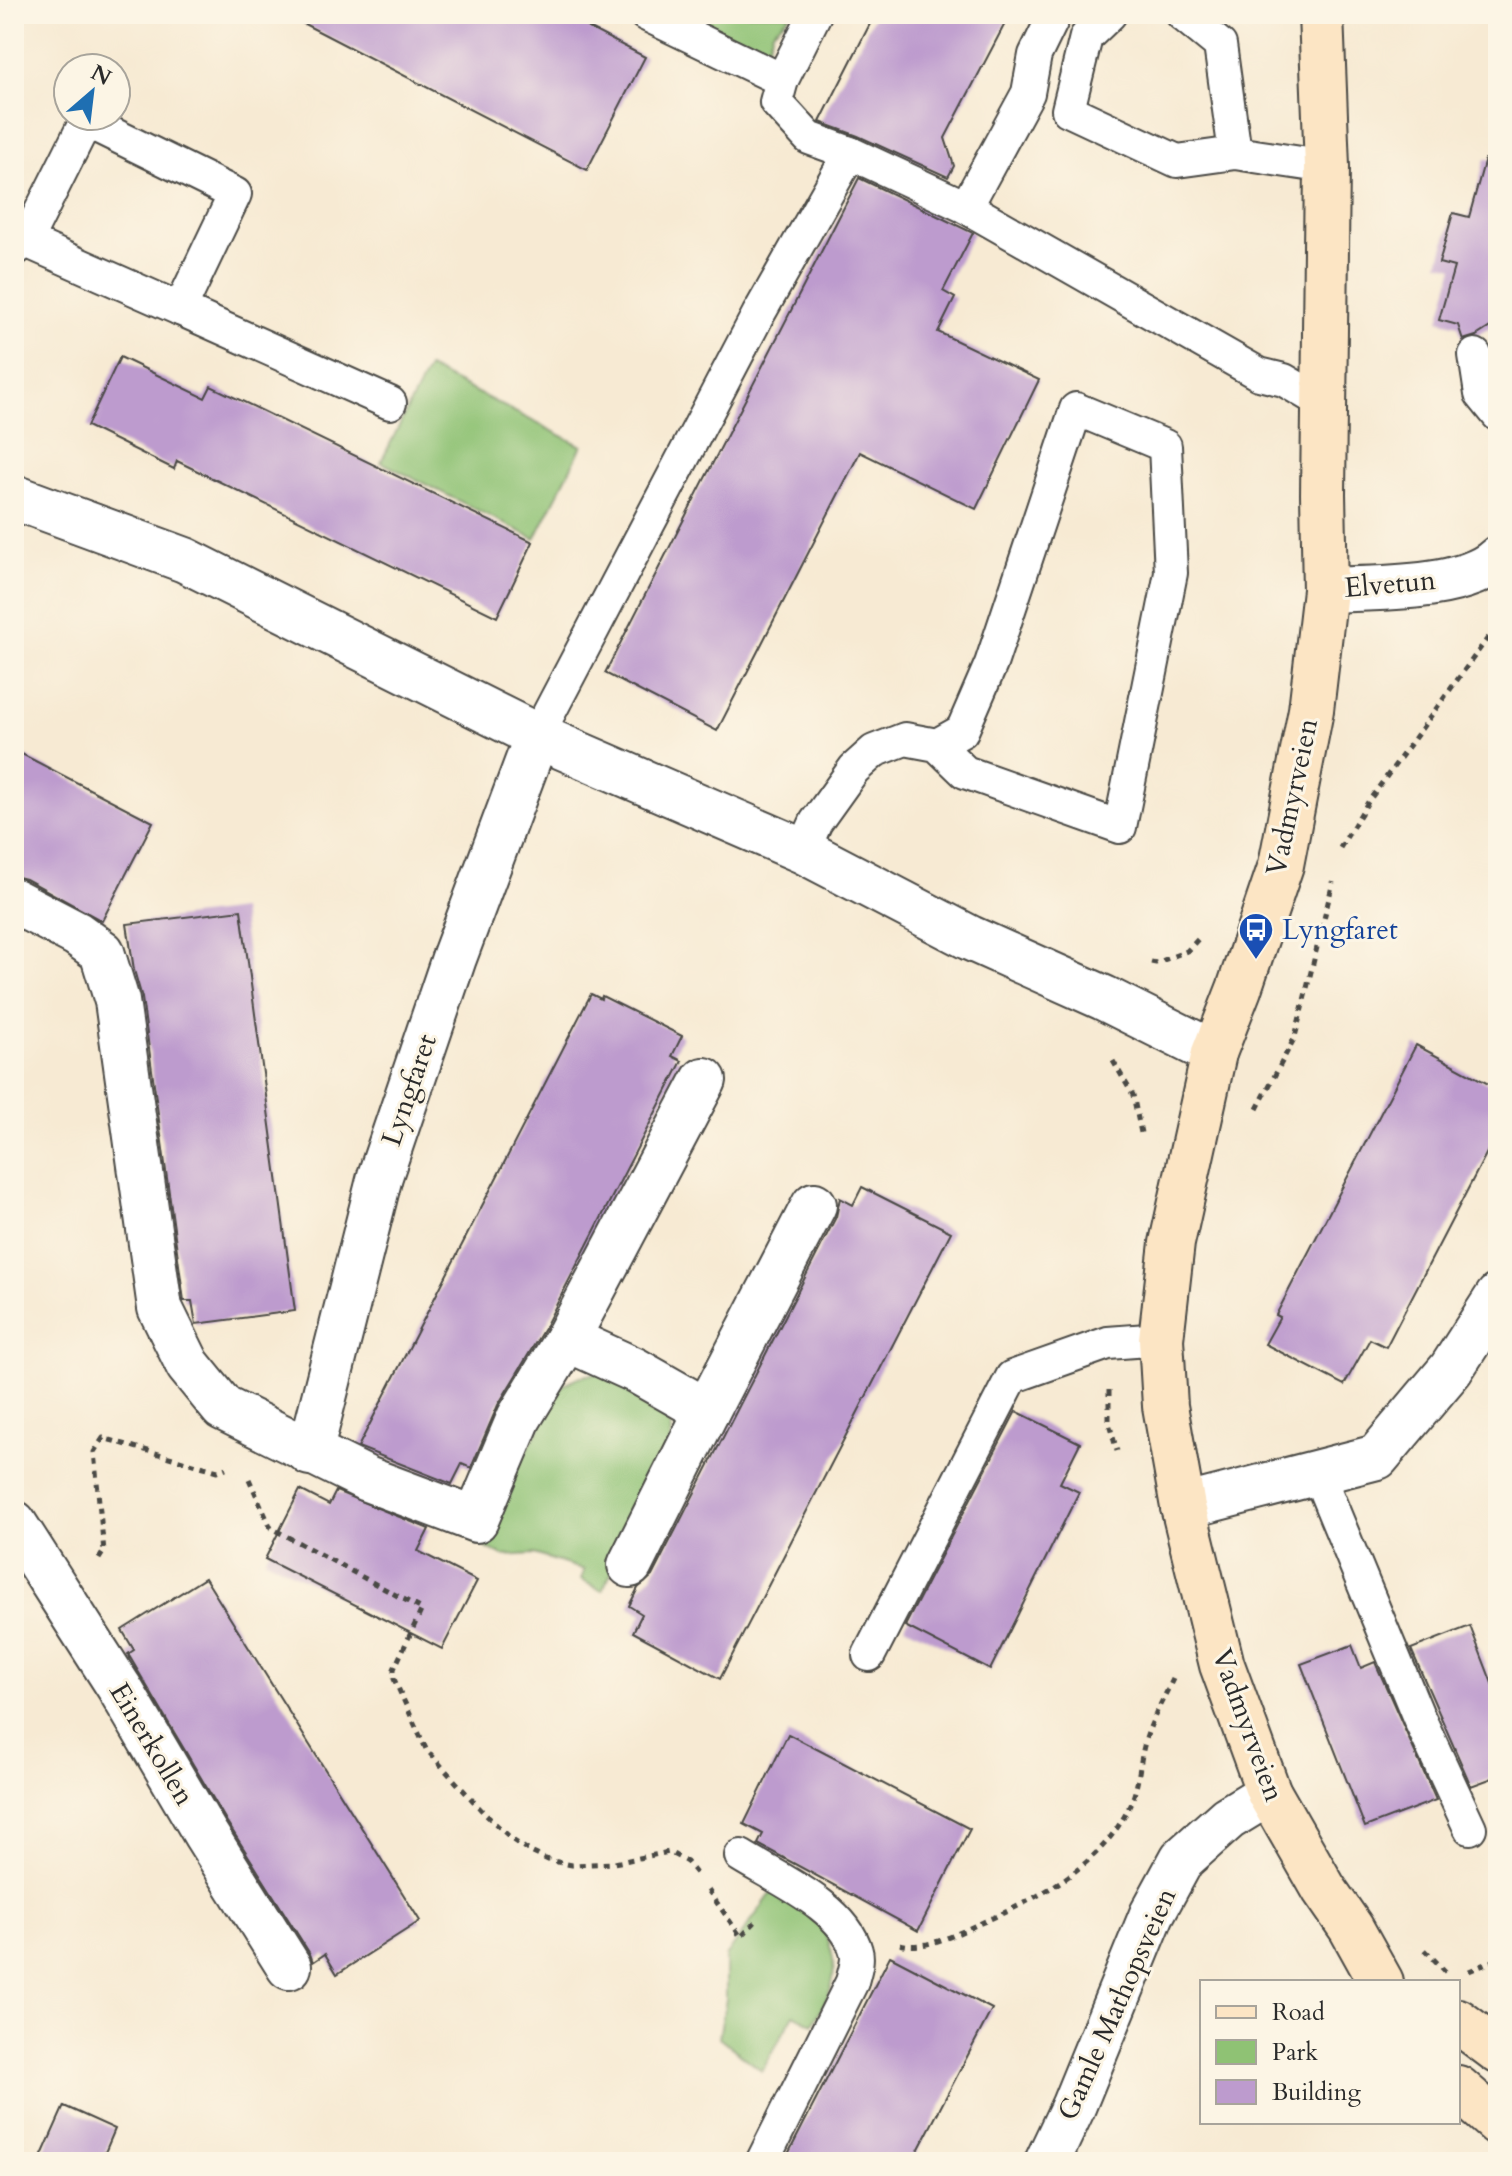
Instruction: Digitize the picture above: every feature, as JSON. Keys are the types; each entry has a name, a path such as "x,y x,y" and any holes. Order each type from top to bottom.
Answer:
{"main road":[{"name":"Vadmyrveien","path":"1321,14 1327,167 1323,403 1325,590 1311,710 1281,865 1214,1053 1172,1243 1161,1339 1165,1406 1183,1507 1222,1665 1269,1793 1380,1980"},
{"name":"Vadmyrveien","path":"1351,1928 1408,1980"},
{"path":"1460,2022 1498,2051"},
{"path":"1460,2090 1498,2123"}],"street":[{"path":"14,497 185,560 537,736 803,851 970,938 1104,998 1214,1053"},
{"name":"Elvetun","path":"1325,590 1428,585 1488,568 1498,558"},
{"name":"Lyngfaret","path":"310,1453 380,1176 454,958 537,736"},
{"path":"14,901 77,934 102,952 117,1001 160,1308 188,1365 223,1408 367,1479 476,1520 519,1418 567,1339 704,1080"},
{"path":"630,1565 814,1205"},
{"path":"1183,1507 1377,1457 1451,1369 1498,1296"},
{"path":"567,1339 635,1370 707,1411"},
{"name":"Einerkollen","path":"14,1523 119,1687 206,1835 289,1967"},
{"name":"Gamle Mathopsveien","path":"1047,2162 1073,2107 1152,1914 1182,1859 1228,1818 1269,1793"}],"lane":[{"path":"645,14 782,80"},
{"path":"815,14 782,80 776,102 809,138 850,153 966,207 1259,374 1284,380 1323,403"},
{"path":"966,207 1028,93 1035,55 1055,14"},
{"path":"1110,14 1086,37 1068,110 1177,161 1235,153 1327,167"},
{"path":"1182,14 1220,45 1235,153"},
{"path":"180,309 235,194 86,121 20,246 180,309 390,403"},
{"path":"537,736 758,315 850,153"},
{"path":"1475,355 1481,394 1498,415"},
{"path":"803,851 816,822 854,769 874,751 905,739 937,745 965,772 1120,827 1171,573 1165,446 1076,409 991,664 962,731 937,745"},
{"path":"869,1655 1012,1377 1108,1343 1161,1339"},
{"path":"1318,1474 1419,1718 1470,1828"},
{"path":"741,1856 824,1907 844,1926 858,1954 852,1982 762,2162"}],"path":[{"path":"14,35 19,14"},
{"path":"1340,845 1498,624"},
{"path":"104,1551 94,1452 103,1438 218,1471"},
{"path":"248,1475 271,1528 422,1609 394,1669 394,1679 426,1749 514,1841 548,1860 572,1865 614,1863 669,1852 679,1856 697,1874"},
{"path":"896,1942 915,1946 947,1938 1045,1893 1085,1863 1116,1831 1131,1804 1152,1722 1179,1667"}],"green space":[{"path":"672,14 791,14 773,31 764,61"},
{"path":"428,368 582,446 535,539 381,462"},
{"path":"600,1373 666,1410 671,1430 669,1447 657,1483 647,1478 638,1493 649,1500 602,1591 581,1580 584,1570 534,1554 503,1556 472,1541 541,1426 537,1423 555,1395 567,1382"},
{"path":"773,1891 806,1910 820,1925 832,1954 833,1974 829,1994 813,2024 794,2014 762,2071 719,2037 726,1999 726,1956"}],"building":[{"path":"285,14 562,14 645,57 587,170"},
{"path":"875,14 1010,14 945,138 954,166 948,177 820,122"},
{"path":"1485,159 1498,160 1498,322 1463,340 1458,325 1439,320 1454,267 1439,263 1453,213 1469,217"},
{"path":"859,178 973,233 943,291 955,298 938,332 1039,380 976,509 860,452 717,731 605,673"},
{"path":"120,357 205,398 211,386 533,542 497,617 177,461 174,469 87,426"},
{"path":"14,750 153,822 102,921 26,879 14,876"},
{"path":"241,910 295,1311 196,1324 192,1301 184,1301 142,998 127,924"},
{"path":"591,994 601,999 602,996 682,1036 672,1056 682,1061 545,1327 498,1405 471,1468 462,1464 452,1484 358,1447"},
{"path":"1416,1045 1498,1089 1498,1131 1386,1347 1370,1339 1344,1385 1265,1344 1280,1317 1276,1315"},
{"path":"862,1187 951,1232 720,1679 633,1632 642,1614 629,1606 638,1588 652,1576 836,1217 840,1198 853,1205"},
{"path":"1016,1411 1080,1443 1060,1483 1079,1492 990,1670 905,1626"},
{"path":"300,1490 329,1505 336,1491 429,1529 418,1551 477,1581 442,1649 265,1559"},
{"path":"205,1578 420,1921 337,1974 325,1954 313,1962 128,1654 134,1650 122,1630"},
{"path":"1470,1626 1498,1699 1498,1776 1471,1786 1411,1649"},
{"path":"1352,1645 1361,1668 1375,1662 1436,1800 1365,1827 1301,1664"},
{"path":"788,1734 970,1829 918,1931 758,1844 763,1834 744,1824"},
{"path":"890,1956 992,2009 912,2162 784,2162"},
{"path":"64,2106 115,2129 101,2162 39,2162"}],"place":[{"name":"Lyngfaret","path":"1256,961"}]}
